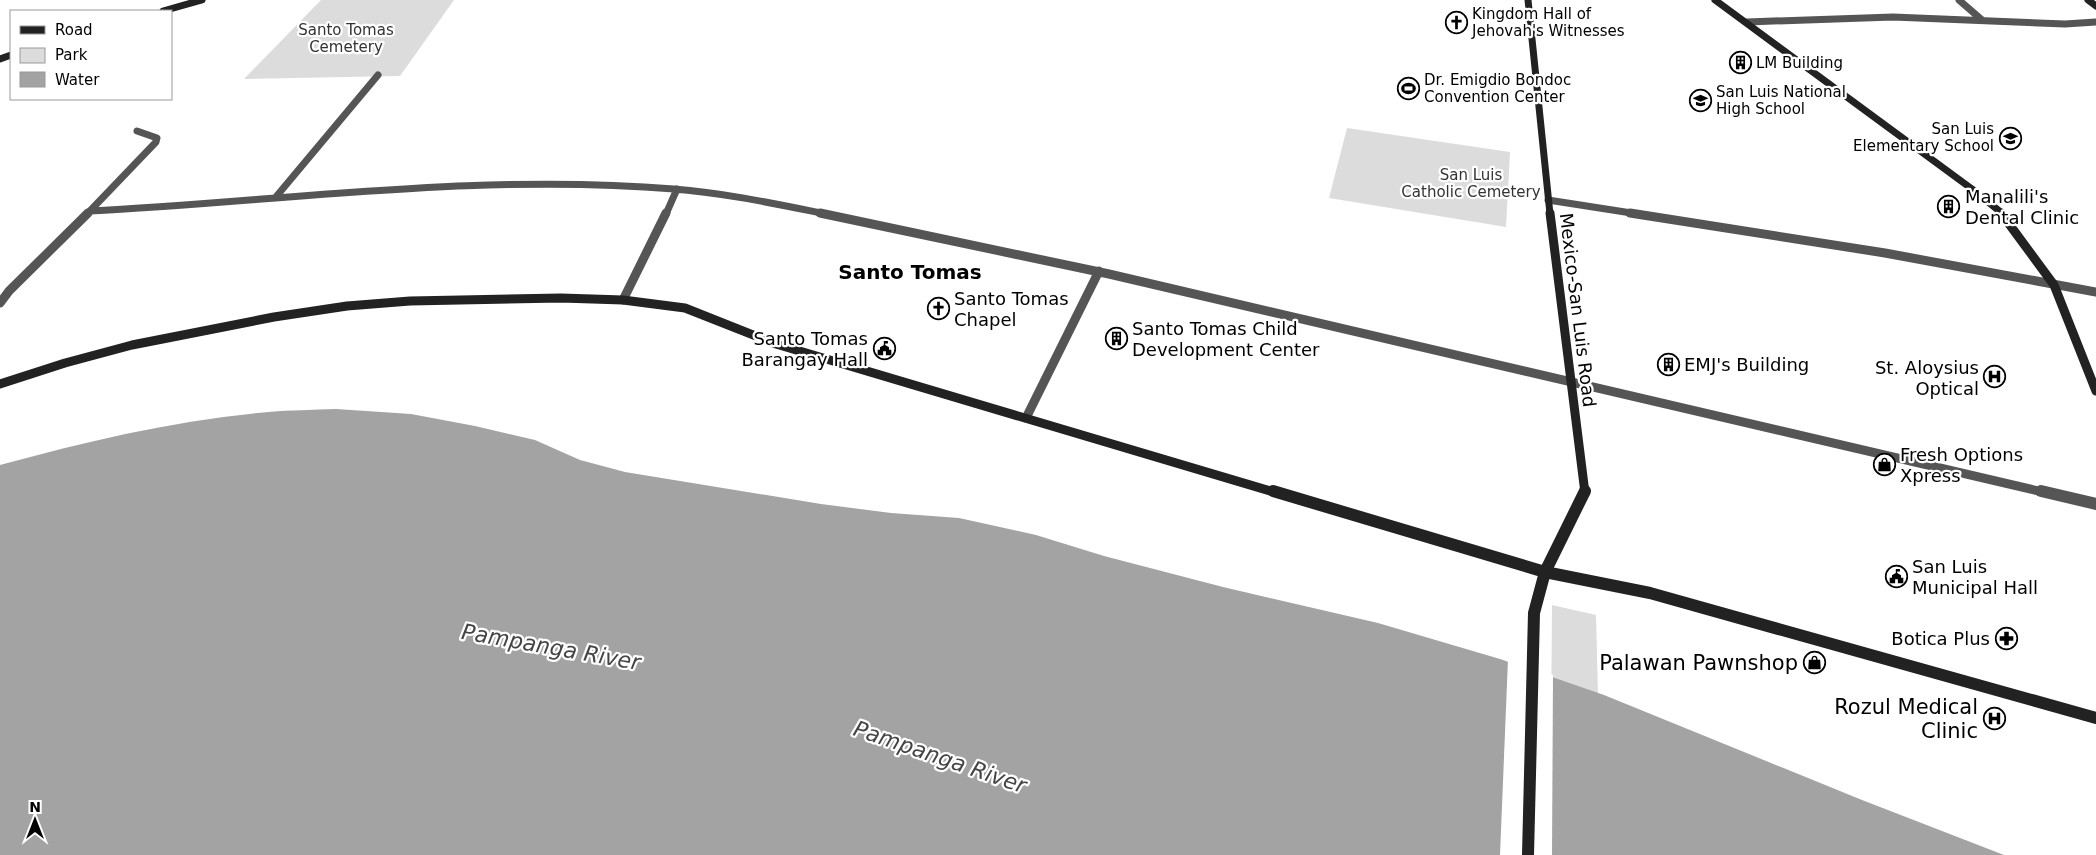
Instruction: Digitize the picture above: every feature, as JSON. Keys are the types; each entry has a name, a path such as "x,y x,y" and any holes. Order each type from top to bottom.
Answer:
{"main road":[{"path":"167,10 202,0"},
{"name":"Mexico-San Luis Road","path":"1528,0 1548,200 1585,494 1545,572 1534,613 1528,855"},
{"path":"1715,0 1972,189 2004,215 2054,285 2096,392"},
{"path":"2088,0 2096,6"},
{"path":"0,384 64,363 132,345 274,317 347,306 467,298 561,298 623,300 684,308 776,344 1545,572 1650,593 2096,718"}],"street":[{"path":"1959,0 1982,20"},
{"path":"1747,22 1893,17 2065,24 2096,22"},
{"path":"275,198 378,75"},
{"path":"0,303 9,291 156,142 157,138 137,131"},
{"path":"90,211 185,207 275,198 502,184 677,189 759,202 880,225 1099,271 1571,383 2096,504"},
{"path":"623,300 654,240 677,189"},
{"path":"1548,200 1885,253 2096,292"},
{"path":"1026,418 1099,271"}],"green space":[{"name":"Santo Tomas Cemetery","path":"321,0 454,0 400,76 244,79"},
{"name":"San Luis Catholic Cemetery","path":"1347,128 1510,152 1506,227 1329,198"},
{"path":"1552,605 1596,615 1602,855 1550,855"}],"water":[{"name":"Pampanga River","path":"336,409 411,414 475,426 535,440 580,460 625,472 821,504 891,513 959,518 1036,535 1104,556 1223,587 1378,623 1500,659 1604,695 1862,800 2004,855 0,855 0,465 132,432 200,420 268,412"}],"pier":[{"path":"1508,659 1553,675 1552,855 1500,855"}],"place":[{"name":"Kingdom Hall of Jehovah's Witnesses","path":"1456,23"},
{"name":"LM Building","path":"1740,63"},
{"name":"Dr. Emigdio Bondoc Convention Center","path":"1408,89"},
{"name":"San Luis National High School","path":"1700,101"},
{"name":"San Luis Elementary School","path":"2010,138"},
{"name":"Manalili's Dental Clinic","path":"1949,206"},
{"name":"Santo Tomas Chapel","path":"938,308"},
{"name":"Santo Tomas Child Development Center","path":"1116,338"},
{"name":"Santo Tomas Barangay Hall","path":"884,348"},
{"name":"EMJ's Building","path":"1668,364"},
{"name":"St. Aloysius Optical","path":"1995,377"},
{"name":"Fresh Options Xpress","path":"1884,464"},
{"name":"San Luis Municipal Hall","path":"1896,576"},
{"name":"Botica Plus","path":"2006,638"},
{"name":"Palawan Pawnshop","path":"1814,663"},
{"name":"Rozul Medical Clinic","path":"1994,719"}],"district":[{"name":"Santo Tomas","path":"910,272"}]}
